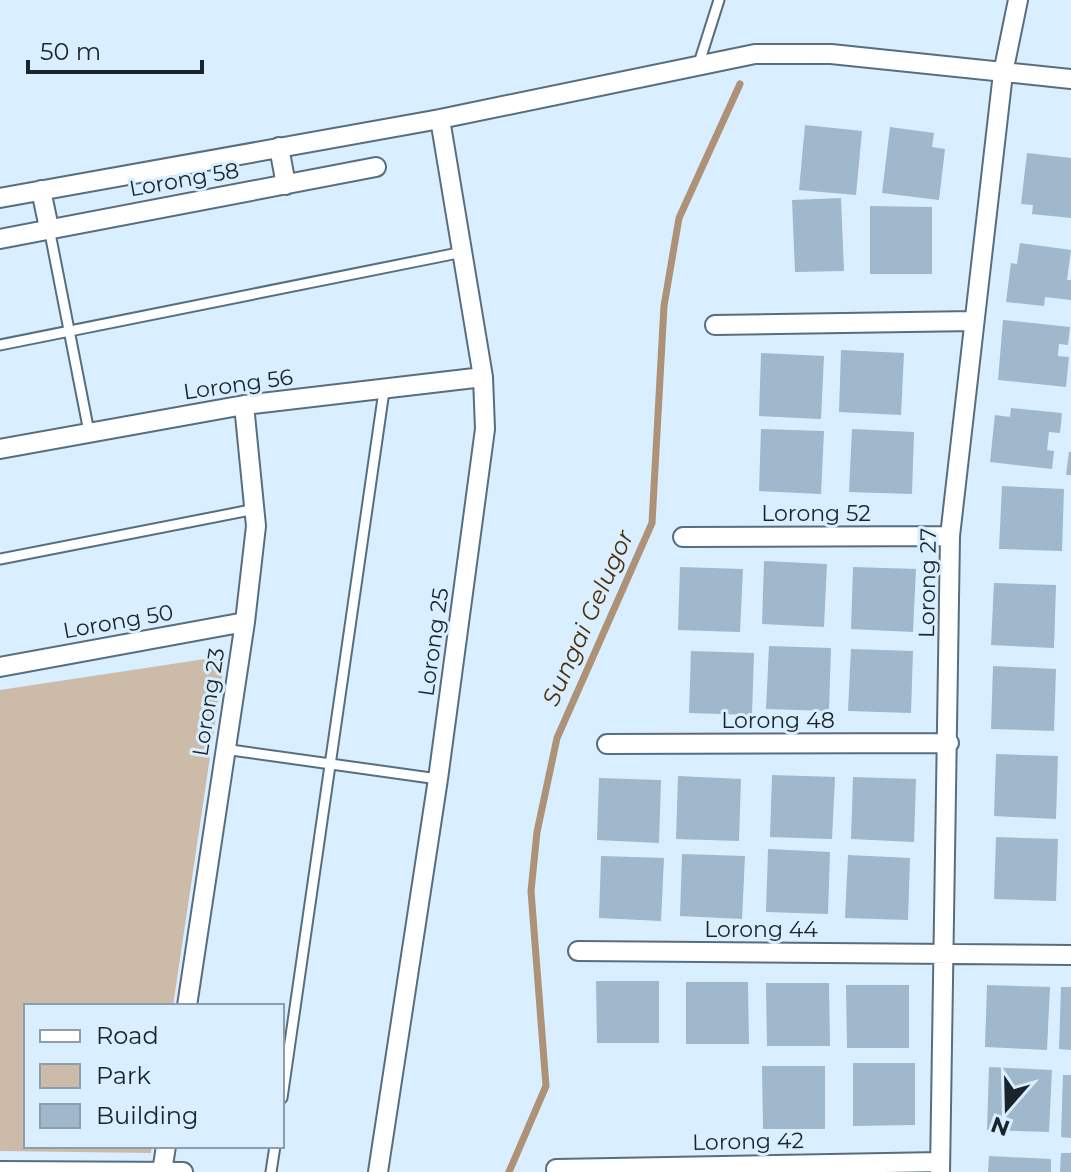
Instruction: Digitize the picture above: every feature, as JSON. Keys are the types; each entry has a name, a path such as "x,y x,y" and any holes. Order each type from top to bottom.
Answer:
{"street":[{"name":"Lorong 27","path":"940,1167 950,536 1003,73 1018,0"},
{"path":"0,198 440,119 699,63 787,52 1071,79"},
{"name":"Lorong 25","path":"378,1172 481,475 483,377 440,119"},
{"path":"279,147 286,185"},
{"name":"Lorong 58","path":"0,239 376,167"},
{"path":"41,190 49,228"},
{"path":"715,325 974,321"},
{"name":"Lorong 56","path":"0,449 244,405 483,377"},
{"name":"Lorong 23","path":"187,1004 245,622 256,509 244,405"},
{"name":"Lorong 52","path":"683,537 950,536"},
{"name":"Lorong 50","path":"0,667 245,622"},
{"name":"Lorong 48","path":"607,744 949,743"},
{"name":"Lorong 44","path":"578,951 1071,955"},
{"path":"162,1172 166,1148"},
{"name":"Lorong 42","path":"556,1169 940,1167"},
{"path":"0,1171 183,1172"}],"lane":[{"path":"699,63 719,0"},
{"path":"49,228 89,432"},
{"path":"0,345 463,252"},
{"path":"284,1085 333,764 384,391"},
{"path":"0,559 256,509"},
{"path":"224,749 438,779"},
{"path":"271,1172 275,1148"}],"green space":[{"path":"225,656 173,1004 24,1004 24,1148 152,1148 151,1153 0,1151 0,690"}],"building":[{"path":"805,125 862,131 856,195 799,190"},
{"path":"890,127 934,133 932,147 945,149 939,200 882,193"},
{"path":"1027,153 1071,158 1071,218 1032,214 1033,205 1021,204"},
{"path":"841,198 844,271 795,272 792,200"},
{"path":"870,206 932,207 932,274 870,274"},
{"path":"1020,243 1071,250 1067,280 1071,280 1071,300 1045,297 1044,306 1006,302 1011,263 1017,264"},
{"path":"1003,320 1070,327 1068,345 1059,344 1058,356 1069,357 1066,387 998,380"},
{"path":"841,350 904,353 901,415 839,412"},
{"path":"761,353 824,356 821,419 759,416"},
{"path":"1011,408 1062,413 1060,433 1049,432 1047,450 1054,451 1052,469 990,462 995,415 1010,417"},
{"path":"761,429 824,431 821,494 759,491"},
{"path":"852,429 914,432 912,494 849,492"},
{"path":"1069,452 1071,475 1066,475"},
{"path":"1002,486 1064,489 1062,551 999,549"},
{"path":"764,561 827,564 824,627 762,624"},
{"path":"680,567 743,569 740,632 678,630"},
{"path":"853,567 916,569 913,632 851,629"},
{"path":"994,583 1056,585 1054,648 991,645"},
{"path":"769,646 831,648 829,711 766,709"},
{"path":"851,649 913,651 911,713 848,711"},
{"path":"691,651 754,653 752,715 689,713"},
{"path":"993,666 1056,669 1054,731 991,729"},
{"path":"996,754 1058,756 1056,819 994,816"},
{"path":"772,775 835,777 832,839 770,837"},
{"path":"678,776 741,779 739,841 676,839"},
{"path":"853,777 916,779 914,842 851,839"},
{"path":"599,778 661,780 659,843 597,840"},
{"path":"996,837 1058,839 1056,901 994,899"},
{"path":"768,849 830,852 828,914 766,912"},
{"path":"682,854 745,856 742,919 680,916"},
{"path":"848,855 910,858 908,920 845,918"},
{"path":"601,856 664,858 661,921 599,918"},
{"path":"596,981 659,981 659,1043 597,1043"},
{"path":"686,982 748,982 749,1044 686,1044"},
{"path":"766,983 829,983 830,1046 767,1046"},
{"path":"846,985 909,985 909,1048 847,1048"},
{"path":"987,985 1050,987 1047,1050 985,1047"},
{"path":"1061,987 1071,987 1071,1050 1059,1049"},
{"path":"853,1063 915,1063 915,1125 853,1126"},
{"path":"762,1066 825,1066 825,1129 763,1129"},
{"path":"989,1067 1052,1070 1049,1132 987,1130"},
{"path":"1063,1075 1071,1075 1071,1138 1061,1137"},
{"path":"1061,1153 1071,1153 1071,1172 1060,1172"},
{"path":"989,1156 1051,1159 1051,1172 988,1172"}],"waterway":[{"name":"Sungai Gelugor","path":"509,1172 546,1086 531,891 537,832 557,738 652,523 664,306 679,218 740,84"}]}
